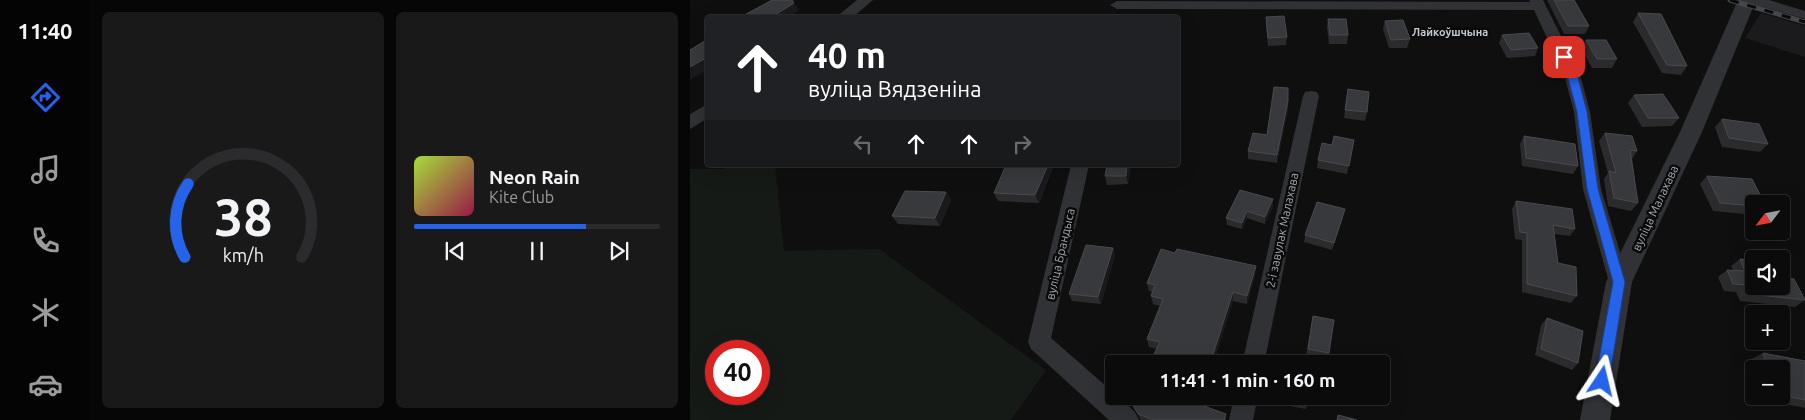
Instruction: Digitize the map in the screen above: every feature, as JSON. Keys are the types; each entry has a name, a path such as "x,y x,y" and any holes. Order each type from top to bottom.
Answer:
{"street":[{"path":"846,15 866,0"},
{"path":"1748,2 1805,15"},
{"name":"вуліца Малахава","path":"1594,420 1619,282 1691,132 1748,2"},
{"path":"1116,8 1538,3 1572,74 1582,112 1592,189 1619,282"},
{"name":"2-і завулак Малахава","path":"1256,355 1311,96"},
{"path":"690,123 705,111"},
{"name":"вуліца Брандыса","path":"1080,167 1039,342 1127,420"},
{"path":"1241,420 1244,405"}],"shaded area":[{"path":"1761,13 1805,26 1805,57 1745,38"},
{"path":"775,167 784,251 879,249 1046,370 1011,420 690,420 690,169"}],"building":[{"path":"772,0 792,0 794,3 775,15 744,15"},
{"path":"1554,0 1574,0 1589,26 1568,26"},
{"path":"1638,13 1661,14 1687,66 1667,65"},
{"path":"1284,16 1287,37 1268,38 1266,17"},
{"path":"1328,19 1346,19 1348,35 1330,35"},
{"path":"1403,20 1410,39 1391,40 1385,21"},
{"path":"1529,33 1538,48 1511,50 1502,35"},
{"path":"1586,40 1606,40 1617,59 1597,59"},
{"path":"705,41 705,59 690,67 690,50"},
{"path":"1274,87 1288,88 1288,101 1277,155 1248,151 1253,133 1267,135"},
{"path":"1348,89 1369,92 1367,112 1345,110"},
{"path":"1663,94 1679,118 1648,118 1634,95"},
{"path":"1722,119 1759,124 1768,144 1729,138"},
{"path":"1605,133 1632,136 1637,151 1630,150 1638,203 1614,198 1609,171 1616,173"},
{"path":"1334,136 1354,140 1349,166 1318,160 1322,143 1332,145"},
{"path":"1524,136 1575,144 1578,166 1526,158"},
{"path":"1005,167 1047,167 1035,195 994,193"},
{"path":"1107,167 1127,167 1126,176 1105,176"},
{"path":"1707,176 1752,179 1760,195 1745,195 1745,205 1720,203"},
{"path":"1240,190 1273,199 1265,217 1247,211 1242,223 1226,218"},
{"path":"905,191 946,192 935,218 892,216"},
{"path":"1516,201 1572,209 1575,229 1553,225 1558,263 1576,267 1577,296 1527,284 1527,233 1520,232"},
{"path":"1317,202 1345,209 1334,243 1305,235"},
{"path":"1086,245 1113,248 1098,297 1069,294"},
{"path":"1161,249 1175,253 1177,249 1256,266 1247,296 1233,292 1213,355 1154,355 1160,342 1147,339 1163,299 1151,296 1155,285 1147,283"},
{"path":"1740,259 1745,259 1745,271"},
{"path":"1727,270 1745,271 1745,285 1733,284"},
{"path":"1790,279 1794,279 1805,300 1758,295 1790,295"},
{"path":"1313,316 1334,320 1329,353 1308,349"},
{"path":"1547,318 1583,331 1578,363 1541,349"},
{"path":"1763,353 1805,361 1805,400 1790,397 1790,360 1765,360"},
{"path":"1133,405 1201,405 1226,414 1224,420 1154,420 1138,414"},
{"path":"1338,415 1357,420 1337,420"}],"railway":[{"path":"1730,0 1805,22"}],"district":[{"name":"Лайкоўшчына","path":"1450,32"}],"route":[{"path":"1564,57 1572,74 1582,112 1592,189 1619,282 1602,381"}]}
